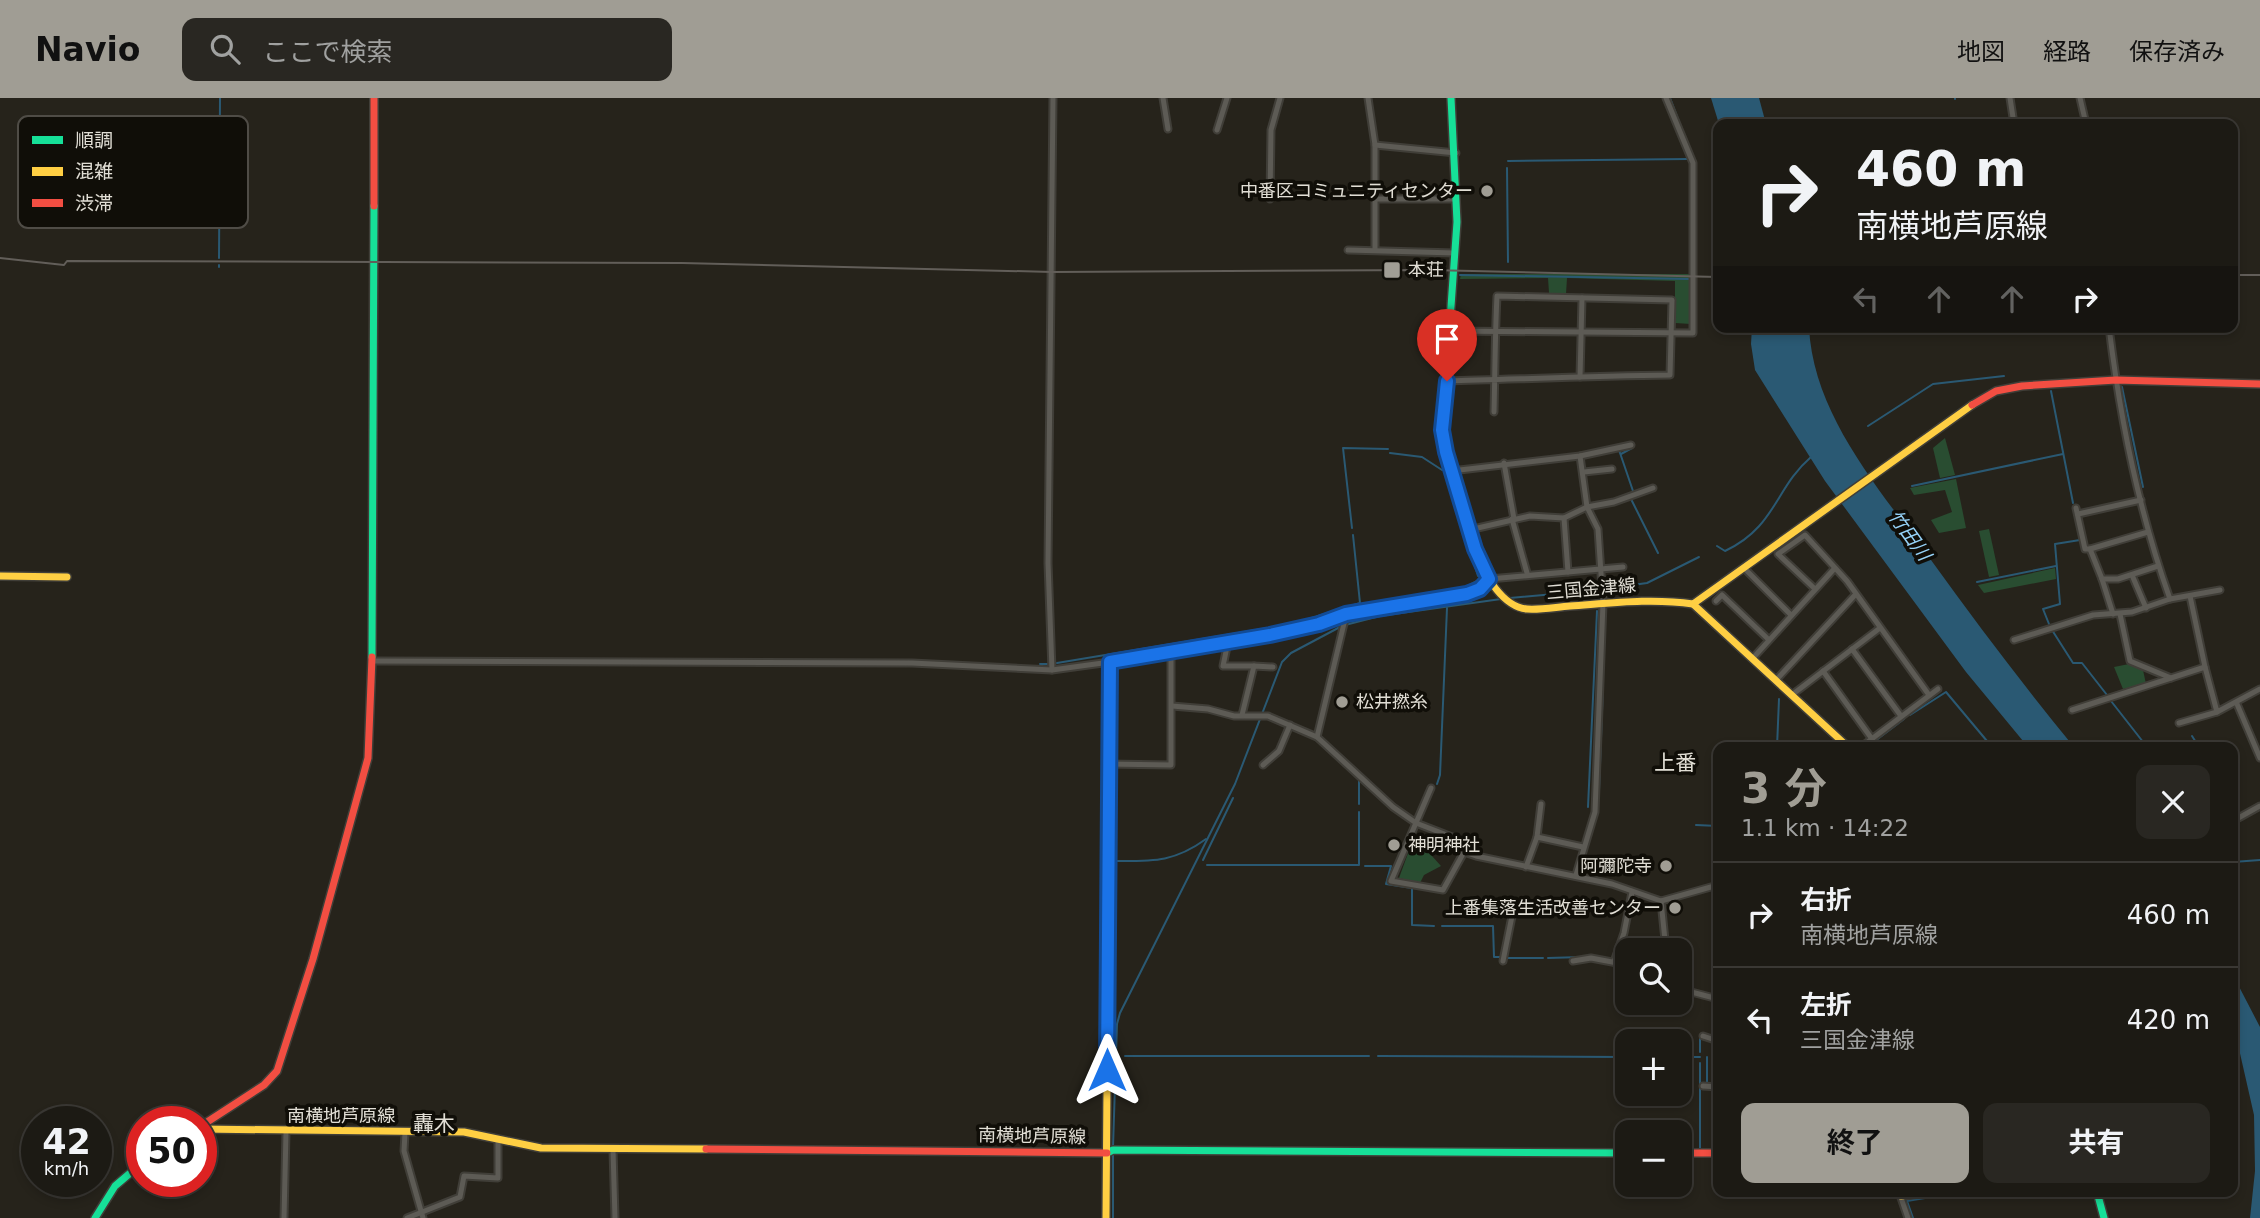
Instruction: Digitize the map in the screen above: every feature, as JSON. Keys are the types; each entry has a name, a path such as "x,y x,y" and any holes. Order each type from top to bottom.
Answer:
{"main road":[{"path":"217,1117 264,1085 277,1071 289,1039 368,758 372,661 374,98"},
{"name":"三国金津線","path":"1451,98 1456,153 1455,253 1442,430 1451,471 1482,569 1508,602 1526,609 1659,599 1693,604"},
{"path":"1843,742 1693,604 1953,415 1996,391 2116,380 2260,384"},
{"path":"0,576 67,577"},
{"path":"1110,662 1319,624 1346,614 1467,594 1480,589 1489,579"},
{"name":"南横地芦原線","path":"217,1129 286,1132 464,1132 541,1148 613,1150 1113,1151 1108,764 1110,662"},
{"path":"1107,1218 1113,1151 1615,1153"},
{"path":"1692,1153 1713,1153"},
{"path":"95,1218 115,1186 126,1177"},
{"path":"2098,1197 2104,1218"}],"street":[{"path":"1052,670 1048,563 1053,98"},
{"path":"1163,98 1168,129"},
{"path":"1217,130 1227,98"},
{"path":"1270,199 1271,130 1280,98"},
{"path":"1368,98 1375,145 1375,250"},
{"path":"1450,331 1693,333 1693,163 1666,98"},
{"path":"2010,98 2013,119"},
{"path":"2080,98 2085,119"},
{"path":"1375,145 1456,153"},
{"path":"1375,199 1456,199"},
{"path":"1348,250 1455,253"},
{"path":"1447,381 1495,380 1580,377 1670,375 1672,300 1497,296 1495,380 1494,412"},
{"path":"1580,377 1582,298"},
{"path":"2110,333 2116,380 2148,532 2170,598"},
{"path":"1451,471 1580,456 1631,444"},
{"path":"1576,875 1595,812 1603,603 1598,529 1587,507 1580,456"},
{"path":"1504,463 1513,519 1527,573"},
{"path":"1584,472 1612,468"},
{"path":"1469,530 1530,516 1564,518 1587,507 1614,502 1653,488"},
{"path":"2141,500 2077,511 2085,550 2148,532"},
{"path":"1564,518 1568,572"},
{"path":"1815,589 1778,554 1805,535 1835,568 1929,695"},
{"path":"2090,549 2117,614 2130,661 2171,678"},
{"path":"2102,579 2132,575 2158,566"},
{"path":"1489,579 1527,573 1623,567"},
{"path":"1744,568 1791,615"},
{"path":"1752,658 1835,568"},
{"path":"2132,575 2146,608"},
{"path":"2014,640 2093,615 2117,614 2146,608 2170,598 2220,590"},
{"path":"1716,601 1722,595 1768,639"},
{"path":"1777,679 1855,595"},
{"path":"2190,596 2204,667 2217,712"},
{"path":"1317,737 1346,614"},
{"path":"1793,694 1880,628"},
{"path":"1228,641 1223,666 1273,667"},
{"path":"1852,649 1901,716"},
{"path":"1108,764 1171,765 1171,650"},
{"path":"372,661 912,663 1052,670 1110,662"},
{"path":"1242,715 1254,666"},
{"path":"2071,710 2204,667"},
{"path":"1823,671 1872,739"},
{"path":"1868,742 1938,689"},
{"path":"2179,723 2237,704 2260,689"},
{"path":"2237,704 2260,758"},
{"path":"1172,706 1268,716 1317,737 1393,807 1416,823 1452,837 1464,852 1526,867 1576,875 1661,901 1713,886"},
{"path":"1263,765 1279,751 1290,725"},
{"path":"1431,788 1391,881 1443,890 1464,852"},
{"path":"1526,867 1537,837 1541,804"},
{"path":"2238,818 2260,806"},
{"path":"1537,837 1583,848"},
{"path":"1573,961 1591,958 1614,962 1624,933 1632,892"},
{"path":"1661,901 1665,938"},
{"path":"1503,961 1513,911"},
{"path":"1692,992 1713,998"},
{"path":"1703,1036 1713,1039"},
{"path":"1703,1086 1713,1087"},
{"path":"284,1218 286,1132"},
{"path":"405,1133 404,1151 422,1216"},
{"path":"407,1218 422,1216 460,1198 464,1177 498,1178 498,1140"},
{"path":"605,1218 614,1215 613,1150"},
{"path":"1901,1197 1908,1218"}],"green space":[{"path":"1461,274 1691,274 1691,324 1675,323 1675,281 1567,278 1566,294 1549,293 1548,278 1460,279"},
{"path":"1945,438 1955,475 1940,478 1933,448"},
{"path":"1956,479 1966,528 1939,533 1931,520 1952,512 1945,490 1914,495 1910,488"},
{"path":"1989,529 1999,575 1989,577 1979,531"},
{"path":"2055,568 2056,579 1984,593 1978,585"},
{"path":"2129,664 2143,670 2146,684 2123,689 2114,667"},
{"path":"1414,837 1426,838 1432,856 1441,866 1424,875 1420,883 1399,878"}],"water":[{"path":"1711,98 1759,98 1765,119 1717,119"},
{"name":"竹田川","path":"1752,333 1810,333 1813,360 1823,391 1836,422 1853,451 1983,631 2070,742 2024,742 1966,672 1825,481 1755,370"},
{"path":"2238,985 2260,1027 2260,1218 2250,1218 2255,1171 2254,1115 2239,1049"}],"waterway":[{"path":"220,98 220,116"},
{"path":"1670,98 1694,161"},
{"path":"1508,161 1688,159"},
{"path":"1507,168 1508,262"},
{"path":"219,228 219,258"},
{"path":"1460,275 1690,279"},
{"path":"1868,426 1933,384 2004,376"},
{"path":"2122,387 2143,487"},
{"path":"2051,391 2073,503"},
{"path":"1352,528 1343,448 1388,449"},
{"path":"1621,454 1632,448"},
{"path":"1619,450 1633,491"},
{"path":"1390,453 1422,457 1442,470"},
{"path":"1912,486 2063,454"},
{"path":"1717,546 1725,551 1755,531 1799,469 1811,457"},
{"path":"1446,473 1459,516"},
{"path":"1631,499 1658,553"},
{"path":"2049,624 2043,609 2060,604 2055,544 2080,540 2076,521"},
{"path":"1461,522 1478,576"},
{"path":"1057,663 1292,624 1360,603 1353,535"},
{"path":"1604,589 1647,583 1699,557"},
{"path":"1977,582 2056,566"},
{"path":"1366,606 1455,593 1477,581"},
{"path":"1510,598 1599,590"},
{"path":"1345,625 1380,616 1501,599"},
{"path":"1437,784 1440,775 1447,608"},
{"path":"1588,807 1597,611"},
{"path":"1113,1147 1117,1024 1120,1013 1235,784 1282,662 1291,653 1340,627"},
{"path":"2052,630 2073,663 2082,663 2107,695"},
{"path":"1040,664 1047,664"},
{"path":"1599,791 1603,685"},
{"path":"1910,715 1946,692 1988,742"},
{"path":"1777,742 1779,699"},
{"path":"2111,701 2143,742"},
{"path":"1874,742 1904,719"},
{"path":"2192,736 2196,742"},
{"path":"1359,780 1359,804"},
{"path":"1203,860 1233,798"},
{"path":"1207,865 1359,865 1359,812"},
{"path":"1696,825 1713,826"},
{"path":"1112,861 1172,857 1206,839"},
{"path":"2238,862 2260,860"},
{"path":"1365,866 1391,866 1386,884 1412,888 1412,925 1434,926"},
{"path":"1442,926 1493,926 1494,957 1501,957"},
{"path":"1548,958 1582,957"},
{"path":"1507,958 1543,958"},
{"path":"1700,1039 1700,1052"},
{"path":"1125,1056 1369,1056"},
{"path":"1378,1056 1615,1057"},
{"path":"1692,1057 1700,1057"},
{"path":"1707,1057 1707,1084"},
{"path":"1700,1063 1700,1150"},
{"path":"1113,1153 1113,1218"},
{"path":"1913,1218 1907,1201 1931,1197"}],"railway":[{"path":"0,258 64,265 67,261 682,263 1052,272 1430,270 1713,277"},
{"path":"2238,275 2260,275"}],"traffic: fast":[{"path":"1442,433 1457,222 1451,98"},
{"path":"372,657 374,206"},
{"path":"1110,692 1110,662 1270,635 1346,615 1467,594 1480,589 1489,579"},
{"path":"1107,1153 1113,1150 1615,1153"},
{"path":"95,1218 115,1186 126,1177"},
{"path":"2098,1197 2104,1218"}],"traffic: slow":[{"path":"1693,604 1972,405"},
{"path":"1442,433 1451,477 1468,535 1494,586 1509,602 1527,609 1662,601 1693,604 1843,742"},
{"path":"0,576 67,577"},
{"path":"1106,1218 1110,692"},
{"path":"217,1129 464,1132 541,1148 706,1149"}],"traffic: jam":[{"path":"374,98 374,206"},
{"path":"1972,405 1996,391 2022,386 2116,380 2260,384"},
{"path":"217,1116 264,1085 277,1071 313,959 368,758 372,657"},
{"path":"706,1149 1107,1153"},
{"path":"1692,1153 1713,1153"}],"place":[{"name":"中番区コミュニティセンター","path":"1487,191"},
{"name":"本荘","path":"1392,270"},
{"name":"松井撚糸","path":"1342,702"},
{"name":"神明神社","path":"1394,845"},
{"name":"阿彌陀寺","path":"1666,866"},
{"name":"上番集落生活改善センター","path":"1675,908"}],"district":[{"name":"上番","path":"1675,763"},
{"name":"轟木","path":"434,1124"}],"route":[{"path":"1107,1070 1110,662 1270,635 1319,624 1346,614 1426,602 1480,589 1489,579 1482,569 1475,549 1443,440 1447,381"}]}
